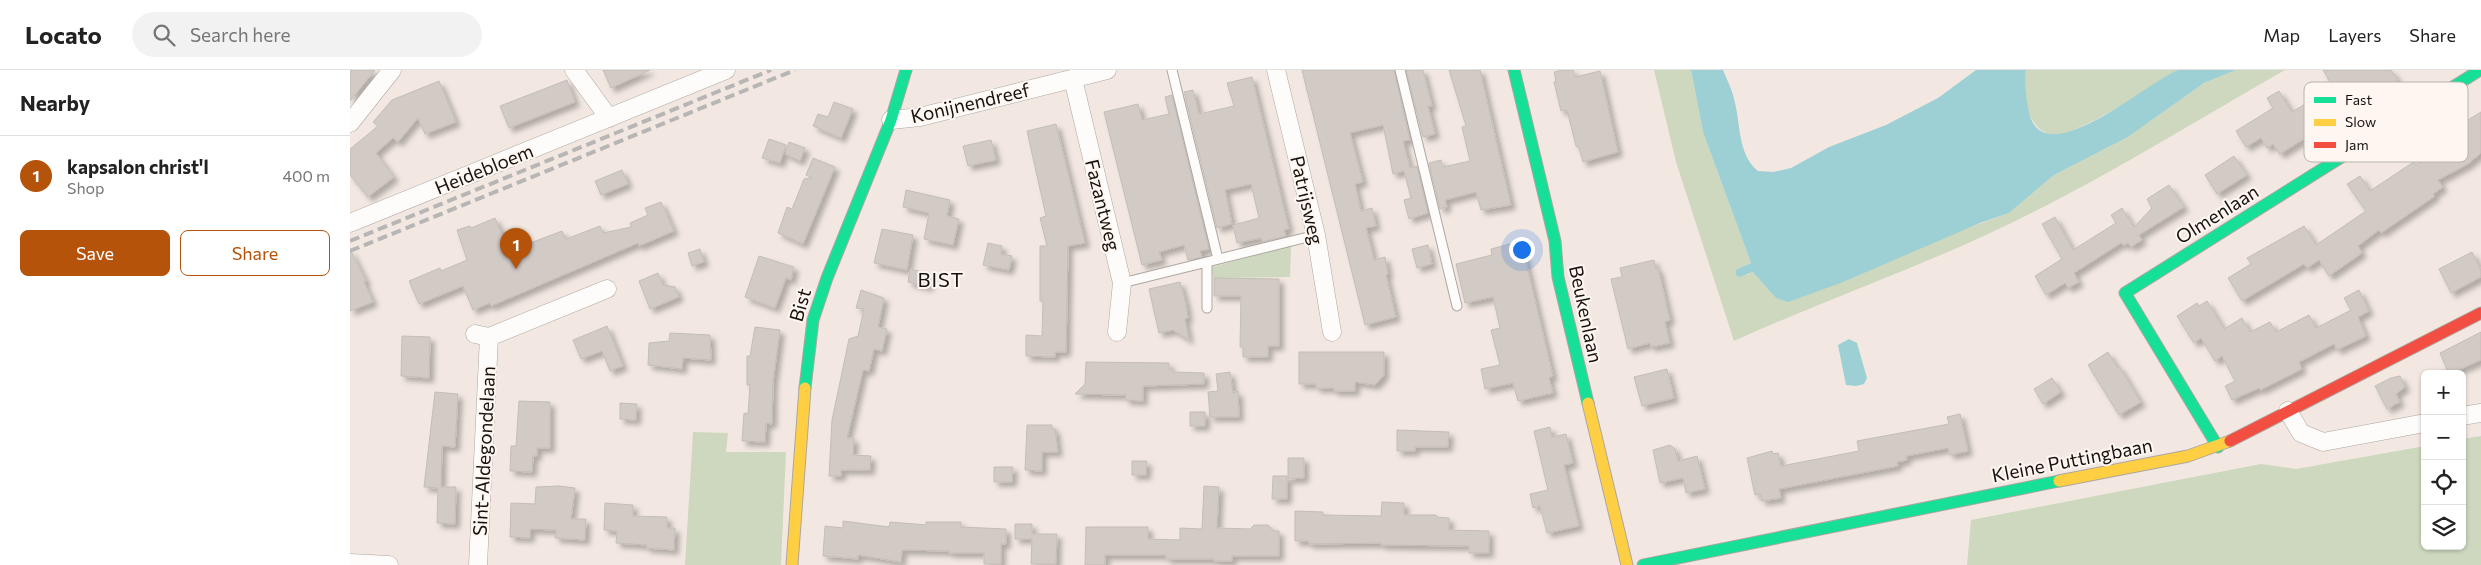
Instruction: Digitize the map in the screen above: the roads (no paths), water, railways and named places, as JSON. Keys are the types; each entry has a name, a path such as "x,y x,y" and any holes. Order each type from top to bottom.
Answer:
{"street":[{"path":"350,123 392,70"},
{"path":"574,70 609,118"},
{"name":"Heidebloem","path":"353,216 609,118 726,70"},
{"name":"Bist","path":"792,565 807,359 813,320 827,278 891,120 906,70"},
{"name":"Konijnendreef","path":"891,120 920,117 1107,70"},
{"name":"Patrijsweg","path":"1276,70 1316,235 1332,332"},
{"name":"Beukenlaan","path":"1514,70 1553,234 1558,278 1626,565"},
{"name":"Olmenlaan","path":"2461,82 2480,70"},
{"name":"Fazantweg","path":"1073,79 1122,283 1117,332"},
{"name":"Olmenlaan","path":"2218,447 2125,293 2334,162"},
{"name":"Sint-Aldegondelaan","path":"478,565 482,335 607,289"},
{"name":"Kleine Puttingbaan","path":"1643,565 1989,494 2188,456 2218,447 2481,313"},
{"path":"2288,411 2301,433 2323,442 2421,424"},
{"path":"2466,415 2481,413"},
{"path":"350,563 389,565"}],"lane":[{"path":"1172,70 1218,259"},
{"path":"1400,70 1457,306"},
{"path":"1122,283 1316,235"},
{"path":"1207,262 1207,308"}],"water":[{"path":"1691,70 1723,70 1733,95 1746,156 1758,171 1773,172 1791,168 1829,147 1886,125 1938,98 1976,70 2026,70 2025,80 2029,112 2038,129 2054,134 2075,130 2098,119 2179,70 2236,70 2204,83 2128,137 2054,175 2009,213 1980,223 1843,282 1788,302 1776,298 1753,272 1739,277 1736,275 1736,270 1751,263 1703,132"},
{"path":"1849,339 1857,343 1867,378 1864,384 1856,386 1846,385 1838,345"}],"railway":[{"path":"350,241 771,70"},
{"path":"350,251 795,70"}],"place":[{"name":"kapsalon christ'l","path":"516,269"}],"district":[{"name":"BIST","path":"941,280"}]}
